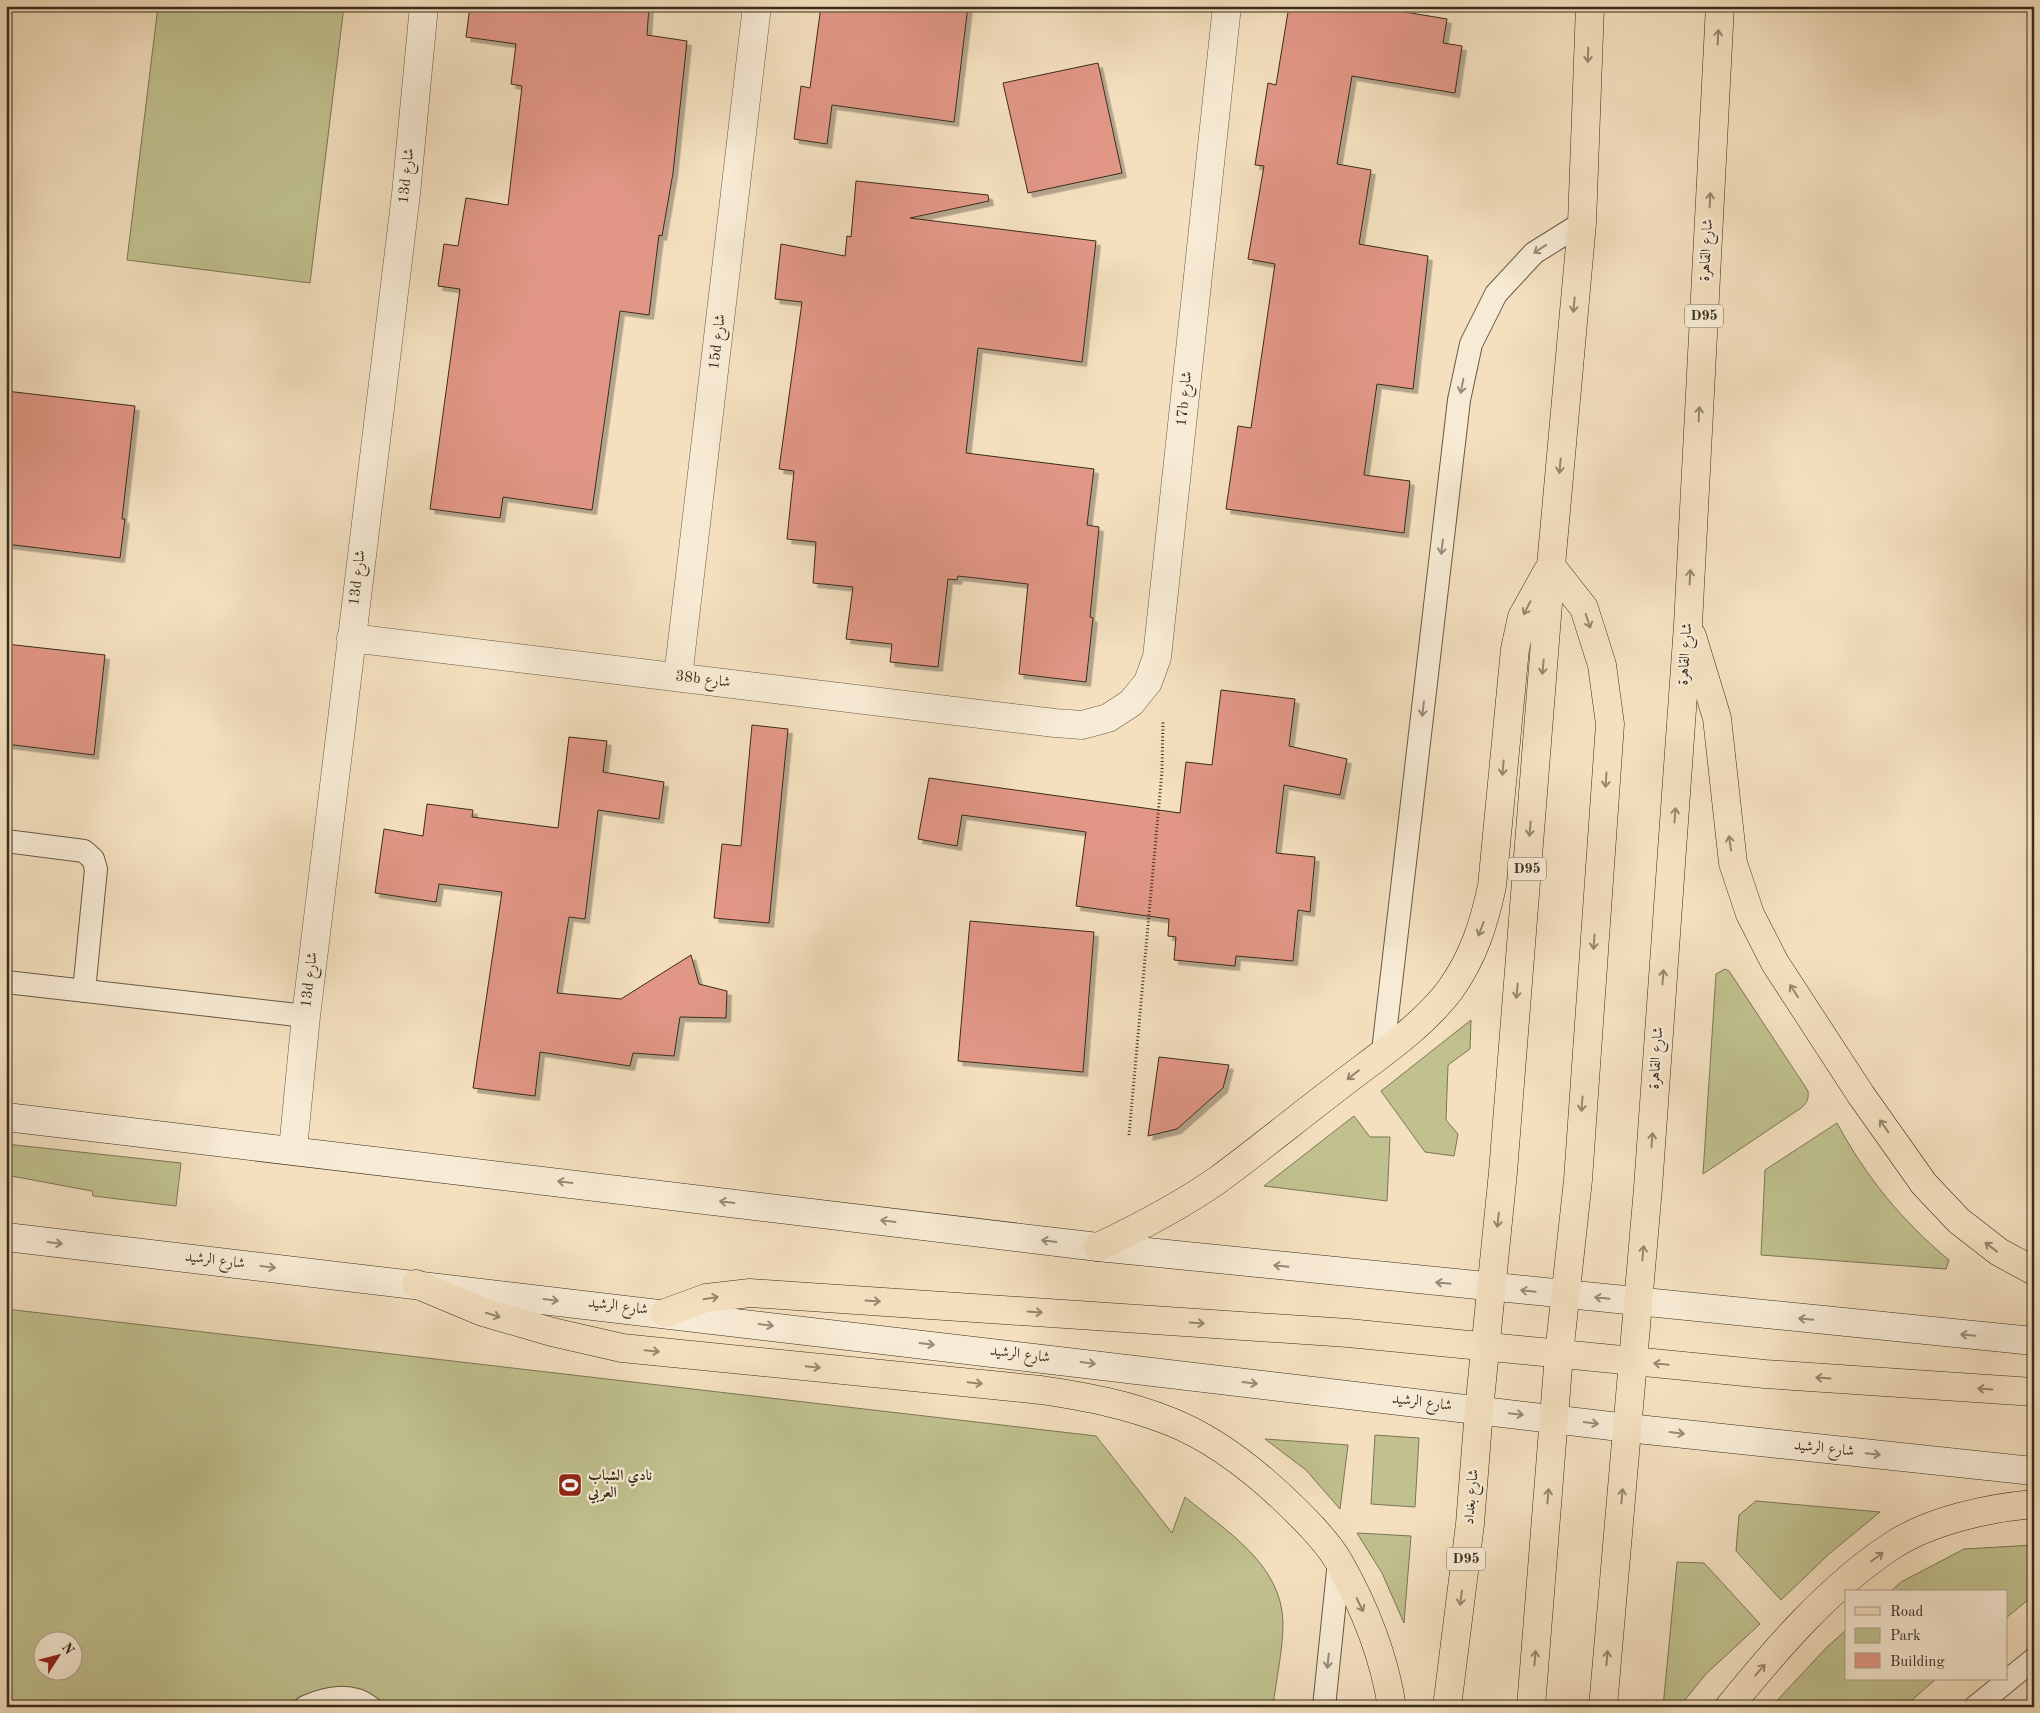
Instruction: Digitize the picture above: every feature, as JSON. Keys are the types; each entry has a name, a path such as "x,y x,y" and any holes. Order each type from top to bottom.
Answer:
{"main road":[{"name":"13d شارع","path":"293,1149 306,1016 406,194 424,6"},
{"name":"15d شارع","path":"678,677 757,6"},
{"name":"17b شارع","path":"1055,723 1082,725 1108,718 1131,703 1148,682 1157,657 1227,6"},
{"name":"D95","path":"1491,1288 1503,1172 1551,566 1582,223 1590,6"},
{"name":"شارع القاهرة","path":"1639,1302 1688,625 1720,6"},
{"path":"1098,1247 1140,1227 1219,1179 1383,1051 1422,1019 1449,991 1470,959 1484,924 1492,886 1515,649 1522,617 1551,566 1584,608 1602,665 1610,724 1578,1180 1559,1354 1531,1707"},
{"path":"1688,625 1717,718 1733,863 1750,914 1775,963 1861,1095 1924,1184 1959,1221 1998,1252 2034,1271"},
{"name":"38b شارع","path":"351,638 1055,723"},
{"path":"6,1117 293,1149 1098,1247 1491,1288 2034,1341"},
{"name":"شارع الرشيد","path":"6,1237 665,1313 1628,1428 2034,1471"},
{"path":"416,1284 483,1312 552,1332 622,1348 1041,1390 1107,1400 1171,1421 1230,1453 1282,1495 1339,1561 1369,1624 1388,1681 1392,1707"},
{"name":"شارع بغداد","path":"1447,1707 1470,1524 1491,1288"},
{"path":"665,1313 706,1298 750,1293 1348,1333 1765,1374 2034,1392"},
{"name":"D95","path":"1603,1707 1639,1302"},
{"path":"1729,1707 1799,1626 1846,1581 1894,1545 1949,1520 2008,1506 2034,1504"}],"lane":[{"path":"1383,1051 1460,400 1471,344 1496,294 1534,253 1582,223"},
{"path":"6,841 84,851 93,859 96,869 84,991"},
{"path":"6,982 306,1016"},
{"path":"1324,1707 1339,1561"},
{"path":"2008,1679 2034,1658"},
{"path":"1974,1707 2007,1680"},
{"path":"304,1707 323,1698 345,1697 370,1707"}],"path":[{"path":"1129,1135 1162,771 1163,717"}],"green space":[{"path":"158,6 344,6 310,283 127,260"},
{"path":"1725,969 1729,971 1808,1091 1808,1096 1806,1103 1801,1108 1703,1174 1716,974"},
{"path":"1471,1020 1470,1049 1448,1065 1446,1120 1458,1134 1454,1156 1425,1152 1381,1091"},
{"path":"1354,1116 1370,1137 1390,1137 1387,1201 1264,1186"},
{"path":"1837,1123 1860,1162 1886,1197 1916,1230 1949,1260 1946,1269 1761,1255 1765,1170"},
{"path":"6,1144 181,1163 176,1206 93,1196 92,1191 6,1175"},
{"name":"نادي الشباب العربي","path":"6,1309 1096,1436 1172,1533 1185,1497 1234,1536 1262,1566 1273,1583 1280,1602 1283,1623 1281,1654 1273,1707 6,1707"},
{"path":"1375,1435 1419,1438 1415,1507 1371,1504"},
{"path":"1265,1439 1348,1445 1340,1509 1306,1470"},
{"path":"1756,1501 1880,1512 1829,1554 1781,1600 1736,1551 1739,1515"},
{"path":"1357,1533 1411,1536 1404,1623 1382,1573"},
{"path":"2034,1545 2034,1595 2008,1616 2008,1590 1892,1590 1901,1582 1964,1549"},
{"path":"1677,1562 1704,1563 1760,1624 1706,1674 1679,1707 1663,1707"},
{"path":"1845,1631 1845,1680 1935,1680 1904,1707 1771,1707 1826,1648"}],"building":[{"path":"470,6 649,6 647,35 687,41 673,173 662,236 659,235 649,315 620,311 592,510 503,497 500,518 430,509 460,289 438,286 444,244 458,246 466,198 508,205 522,86 511,84 516,44 466,37"},
{"path":"821,6 968,6 954,122 832,105 827,144 794,139 801,86 810,88"},
{"path":"1289,6 1406,6 1405,12 1447,19 1443,43 1462,46 1455,93 1352,76 1337,164 1371,170 1359,244 1428,256 1413,389 1377,384 1364,475 1410,481 1404,533 1226,509 1238,426 1251,428 1275,264 1248,259 1264,166 1255,165 1268,83 1276,85"},
{"path":"1098,63 1122,173 1028,193 1003,83"},
{"path":"856,181 988,195 989,201 910,218 1096,241 1082,362 978,348 966,453 1094,469 1087,525 1099,527 1090,617 1093,618 1086,682 1019,674 1028,584 958,576 957,580 948,579 938,667 890,662 892,644 846,639 853,587 813,583 816,542 787,539 794,471 779,469 802,302 775,299 781,244 845,256 847,236 851,237"},
{"path":"6,391 135,406 122,519 125,519 120,558 6,544"},
{"path":"6,644 105,655 94,755 6,744"},
{"path":"1221,690 1295,699 1289,746 1347,759 1340,795 1284,785 1276,853 1315,857 1310,912 1298,910 1293,961 1236,956 1235,966 1174,960 1176,937 1168,936 1169,919 1076,906 1086,832 962,815 957,846 918,839 929,778 1180,813 1186,762 1212,765"},
{"path":"752,725 788,729 769,923 714,918 722,844 741,846"},
{"path":"569,737 607,741 603,772 664,782 659,819 598,810 585,919 569,917 557,993 621,999 691,955 699,984 727,991 726,1018 680,1017 674,1056 633,1053 630,1066 540,1052 535,1096 473,1088 502,892 439,884 436,902 375,893 384,829 423,836 427,804 473,810 472,817 558,828"},
{"path":"970,921 1094,932 1083,1072 958,1061"},
{"path":"1159,1057 1229,1065 1223,1088 1177,1129 1148,1136"}],"place":[{"name":"نادي الشباب العربي","path":"570,1485"}]}
